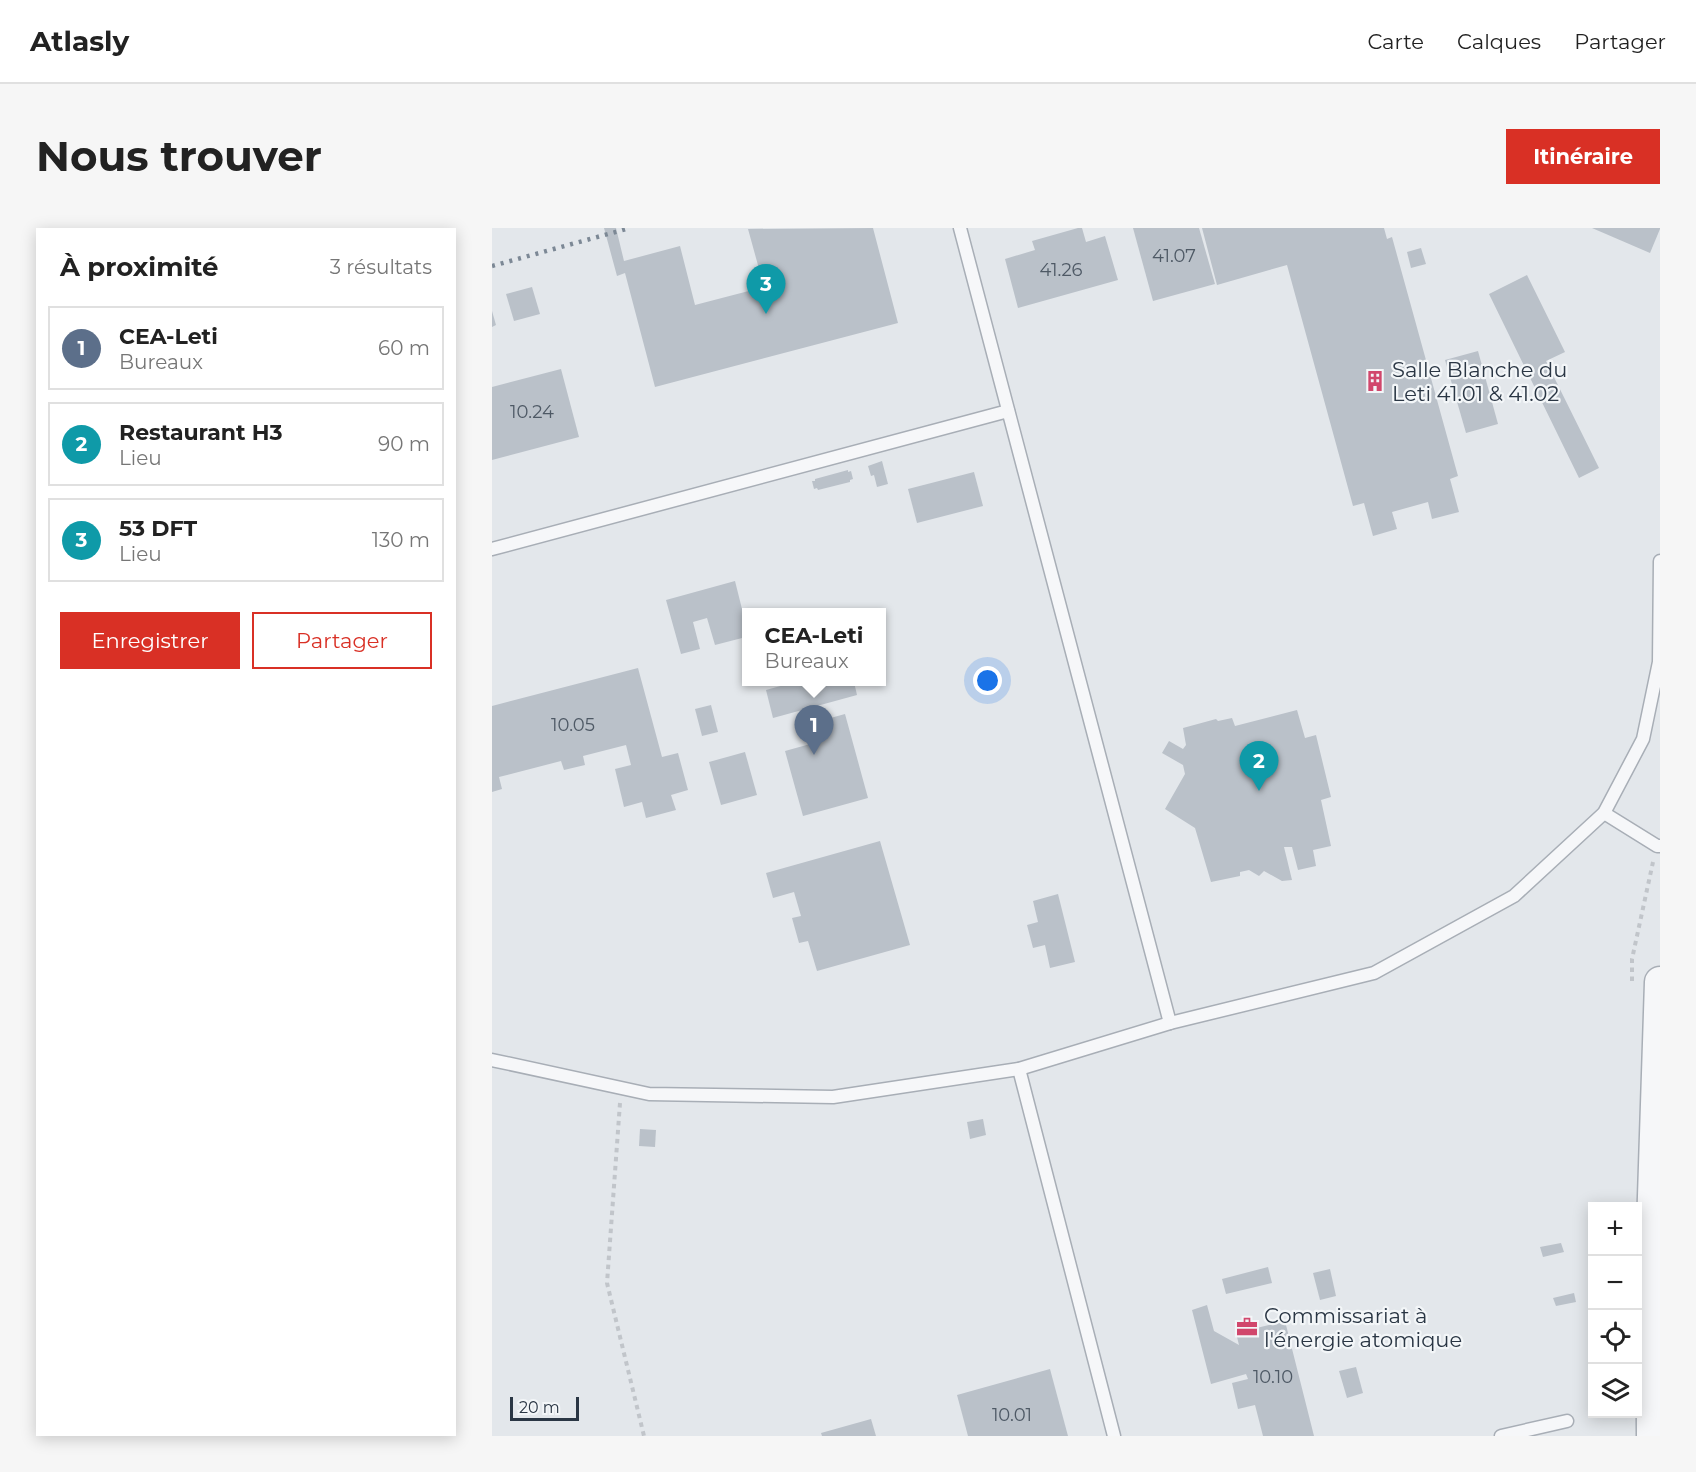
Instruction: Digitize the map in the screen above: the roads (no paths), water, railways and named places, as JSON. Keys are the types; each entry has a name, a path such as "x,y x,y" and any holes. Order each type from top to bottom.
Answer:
{"street":[{"path":"1652,1436 1651,1257 1660,982"}],"lane":[{"path":"960,228 1170,1023"},
{"path":"492,549 1008,411"},
{"path":"492,1060 649,1094 833,1097 1019,1069 1170,1023 1374,973 1514,896 1604,813 1643,739 1659,662 1660,561"},
{"path":"1604,813 1656,846 1660,846"},
{"path":"1019,1069 1114,1436"},
{"path":"1501,1436 1567,1421"}],"railway":[{"path":"492,266 630,228"}],"place":[{"name":"53 DFT","path":"766,314"},
{"name":"Salle Blanche du Leti 41.01 & 41.02","path":"1375,381"},
{"name":"CEA-Leti","path":"814,755"},
{"name":"Restaurant H3","path":"1259,791"},
{"name":"Commissariat à l'énergie atomique","path":"1247,1327"}]}
